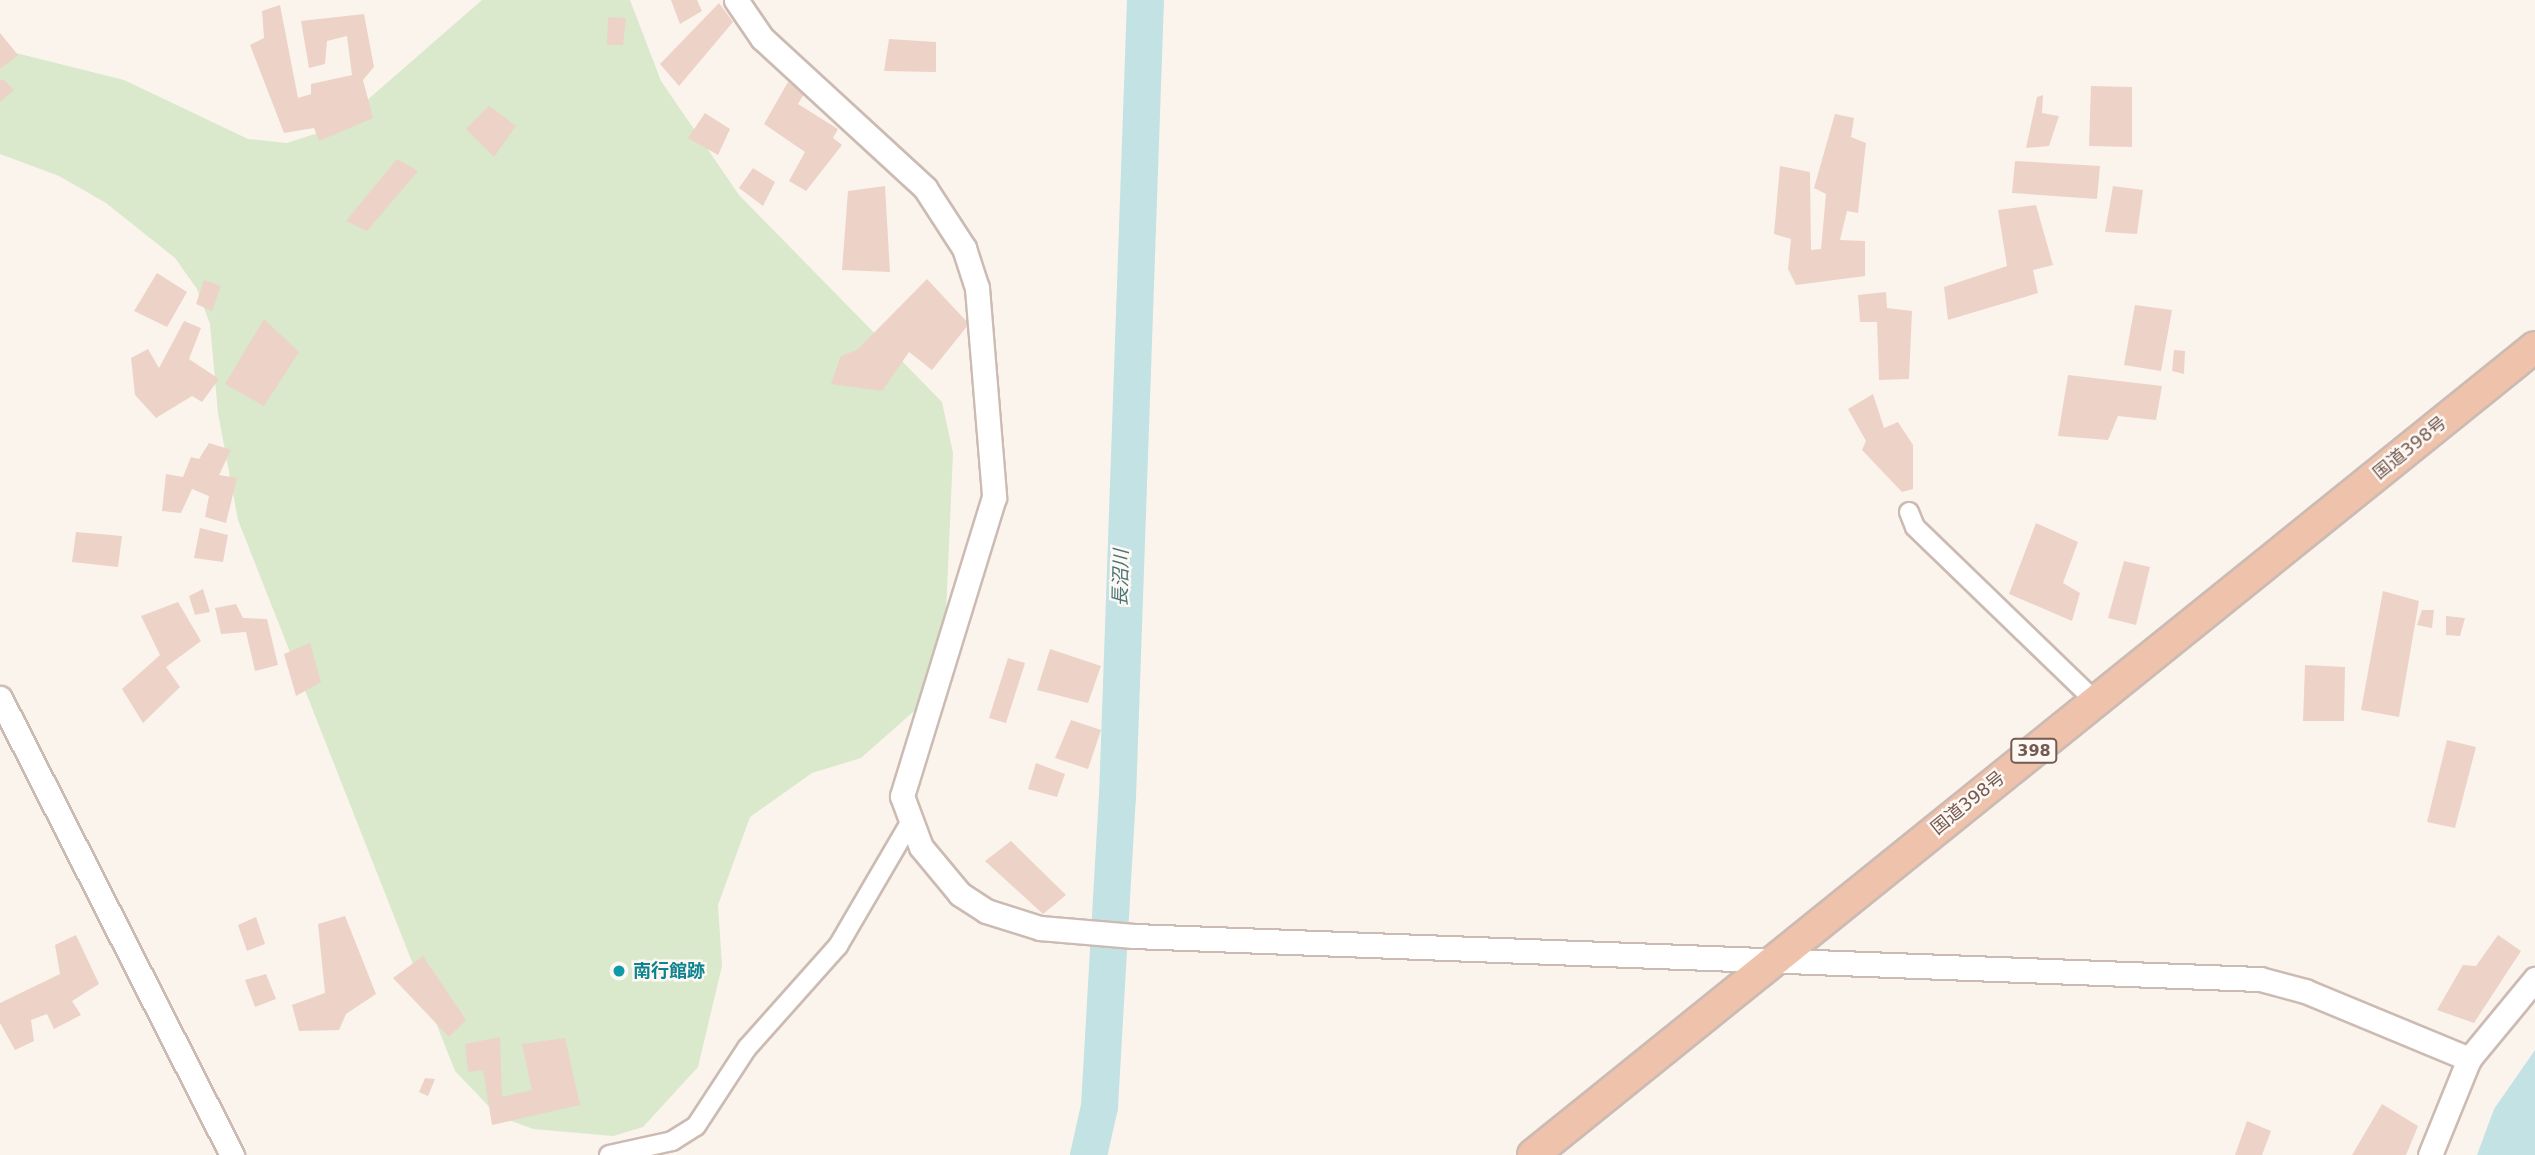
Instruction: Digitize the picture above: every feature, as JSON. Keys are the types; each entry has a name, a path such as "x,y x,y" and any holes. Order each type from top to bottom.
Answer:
{"highway":[{"name":"国道398号","path":"1533,1155 2535,346"}],"street":[{"path":"736,0 771,46 925,188 964,248 977,288 994,497 908,768 902,796 910,823 938,871 986,911 1014,924 1134,936 1777,957 2260,979 2305,991 2469,1059"},
{"path":"1909,512 1915,527 2095,701"},
{"path":"0,698 232,1155"},
{"path":"609,1155 671,1141 696,1126 747,1048 838,946 910,823"},
{"path":"2430,1155 2469,1059 2535,979"}],"green space":[{"path":"482,0 630,0 661,81 739,195 942,402 953,453 944,659 930,697 861,758 812,773 750,817 718,905 722,966 698,1067 643,1127 613,1136 533,1129 498,1116 455,1071 238,520 218,413 210,324 197,289 175,258 106,203 59,176 0,154 0,49 124,80 248,139 287,143 321,132 365,102"}],"water":[{"path":"2535,1050 2535,1155 2477,1155 2494,1109"}],"building":[{"path":"671,0 697,0 702,11 680,24"},
{"path":"719,3 733,22 679,86 660,64"},
{"path":"280,5 298,98 311,94 311,84 352,75 347,36 327,41 325,64 309,68 301,21 364,14 374,67 363,80 373,118 319,141 314,128 284,133 250,45 264,38 262,11"},
{"path":"608,17 626,18 623,45 607,45"},
{"path":"0,33 18,55 0,69"},
{"path":"889,39 936,42 936,72 884,71"},
{"path":"3,79 14,90 0,102 0,81"},
{"path":"788,82 804,94 798,104 838,129 833,138 842,145 806,191 789,181 805,152 764,124"},
{"path":"2091,86 2132,87 2132,147 2089,146"},
{"path":"2043,95 2042,113 2059,116 2049,146 2026,148 2037,97"},
{"path":"489,106 516,126 494,157 466,129"},
{"path":"705,113 730,129 718,155 688,138"},
{"path":"1835,114 1854,118 1851,137 1866,143 1858,213 1847,211 1840,240 1865,241 1865,276 1796,285 1788,269 1791,239 1774,234 1780,166 1810,172 1811,250 1821,249 1826,194 1814,188"},
{"path":"397,159 418,171 367,231 346,221"},
{"path":"2015,161 2100,166 2097,199 2012,193"},
{"path":"753,168 775,182 763,206 739,188"},
{"path":"885,186 890,272 842,270 848,191"},
{"path":"2113,186 2143,190 2137,234 2105,232"},
{"path":"2036,205 2053,265 2033,270 2038,293 1948,320 1944,287 2007,266 1998,210"},
{"path":"157,273 187,292 167,327 134,311"},
{"path":"927,279 969,324 932,370 909,352 882,391 831,384 841,356 857,350"},
{"path":"204,280 221,286 212,311 196,304"},
{"path":"1886,292 1887,308 1912,311 1909,379 1879,380 1877,322 1860,322 1858,295"},
{"path":"2135,305 2172,310 2161,371 2124,365"},
{"path":"264,319 299,352 264,406 225,384"},
{"path":"184,321 201,328 189,359 219,379 202,402 192,396 156,418 135,395 131,358 148,349 159,368"},
{"path":"2174,350 2185,351 2184,374 2172,371"},
{"path":"2068,375 2162,386 2156,420 2118,416 2108,440 2058,436"},
{"path":"1873,394 1884,428 1898,422 1913,445 1913,489 1902,492 1862,450 1866,441 1848,409"},
{"path":"209,443 231,450 219,475 237,478 226,523 205,517 209,496 192,489 181,513 162,511 166,474 183,477 191,457 199,459"},
{"path":"2036,523 2078,542 2063,583 2080,593 2072,621 2009,594"},
{"path":"200,528 228,535 223,562 194,558"},
{"path":"76,532 122,536 118,567 72,562"},
{"path":"2124,561 2150,567 2136,625 2108,618"},
{"path":"203,589 210,612 195,615 189,596"},
{"path":"2383,591 2419,601 2399,717 2361,710"},
{"path":"178,602 201,641 166,667 180,687 143,723 122,689 160,655 141,616"},
{"path":"236,604 243,618 267,619 278,665 255,671 246,632 221,634 215,608"},
{"path":"2422,610 2434,610 2432,628 2417,625"},
{"path":"2446,616 2465,618 2460,636 2446,635"},
{"path":"310,643 321,682 296,696 284,654"},
{"path":"1050,649 1101,666 1088,703 1037,690"},
{"path":"1008,658 1025,663 1006,723 989,718"},
{"path":"2305,665 2345,667 2344,721 2303,721"},
{"path":"1071,720 1101,730 1088,769 1055,758"},
{"path":"2447,740 2476,747 2455,828 2427,822"},
{"path":"1036,763 1065,774 1057,797 1028,789"},
{"path":"1011,841 1066,895 1043,914 985,861"},
{"path":"345,916 376,994 346,1014 339,1030 299,1031 292,1005 325,993 318,924"},
{"path":"256,917 265,944 247,951 238,925"},
{"path":"76,935 99,984 72,1001 81,1015 54,1029 47,1014 31,1020 34,1041 15,1050 0,1023 0,1003 60,974 55,945"},
{"path":"2498,935 2521,951 2474,1023 2437,1010 2463,965 2476,966"},
{"path":"423,956 466,1020 449,1037 393,978"},
{"path":"266,974 276,999 255,1007 245,980"},
{"path":"500,1037 502,1097 532,1090 522,1044 565,1038 580,1105 492,1125 483,1070 468,1072 465,1044"},
{"path":"425,1078 435,1079 428,1096 419,1092"},
{"path":"2382,1104 2418,1126 2406,1155 2352,1155"},
{"path":"2247,1121 2271,1131 2262,1155 2235,1155"}],"waterway":[{"name":"長沼川","path":"1088,1155 1099,1106 1117,797 1145,0"}],"place":[{"name":"南行館跡","path":"619,971"}]}
